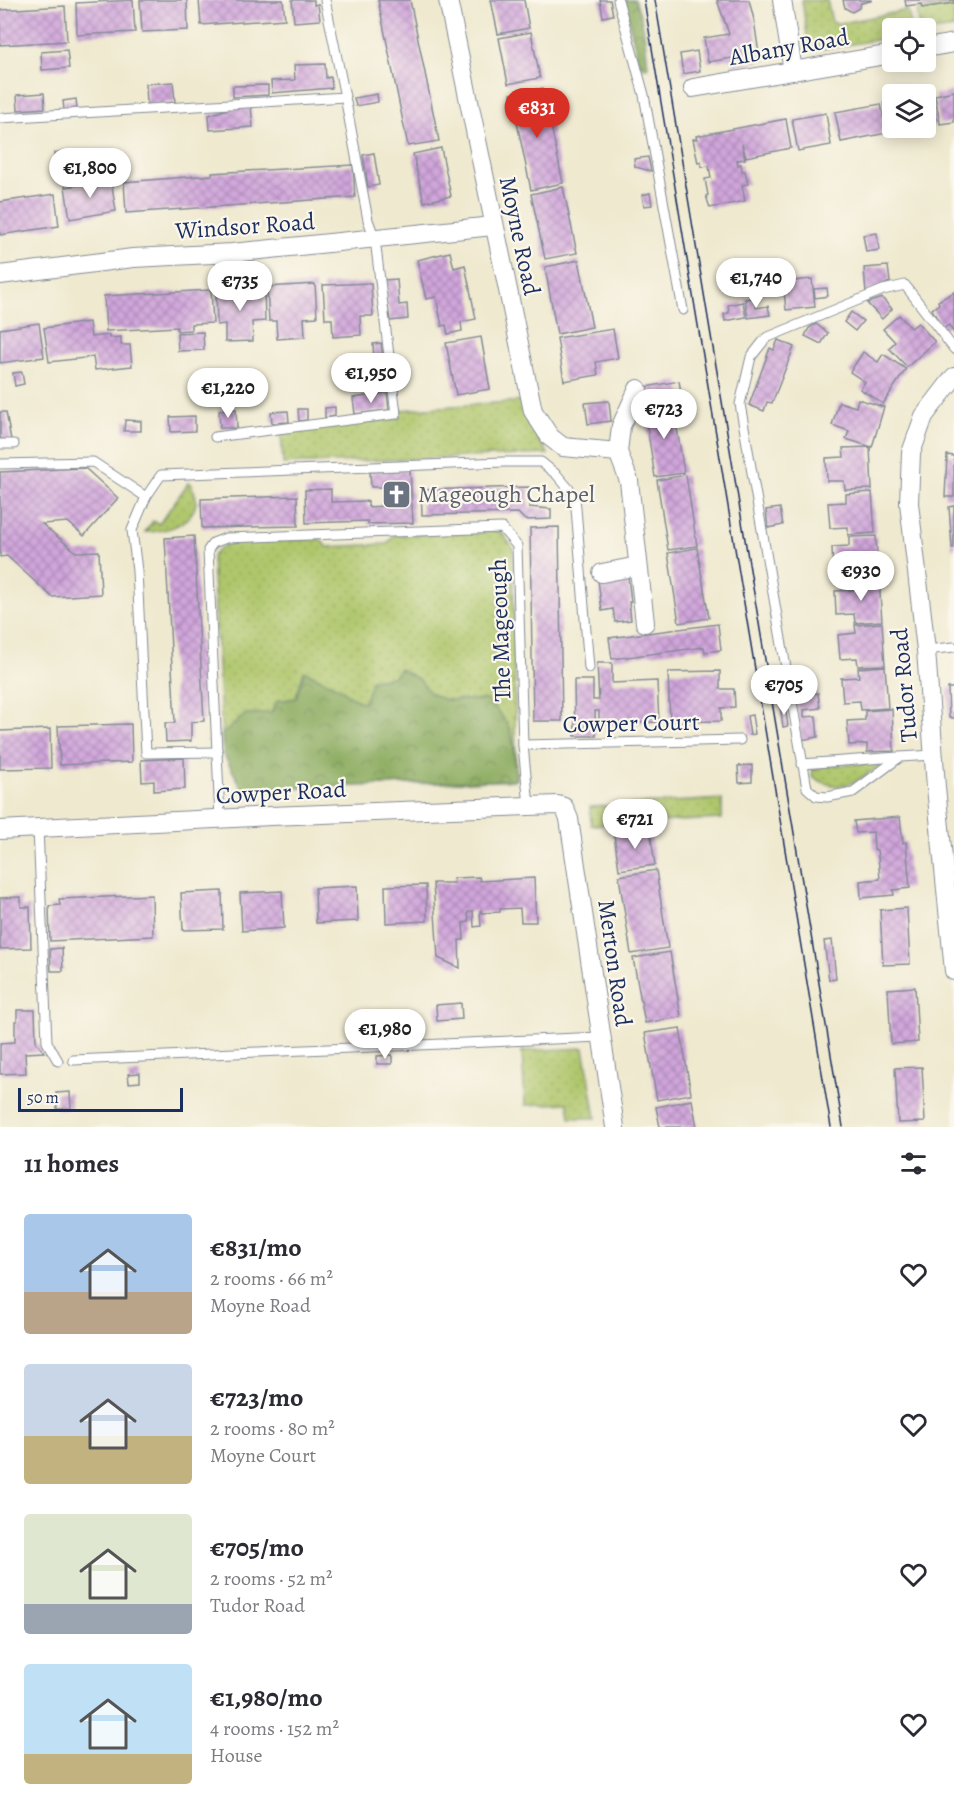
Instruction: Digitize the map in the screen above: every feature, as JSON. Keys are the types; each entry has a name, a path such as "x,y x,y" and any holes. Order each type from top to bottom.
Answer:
{"street":[{"name":"Moyne Road","path":"448,0 532,411 550,437 563,447 618,452"},
{"path":"782,0 793,71"},
{"path":"936,47 954,44"},
{"name":"Albany Road","path":"693,88 882,56"},
{"name":"Windsor Road","path":"0,274 133,258 232,253 494,226"},
{"name":"Tudor Road","path":"954,377 924,416 911,453 909,503 926,650 934,755 945,786 954,971"},
{"path":"638,389 621,426 618,452 629,482 645,623"},
{"path":"602,573 638,566"},
{"name":"Cowper Road","path":"0,830 529,806 558,805 564,807"},
{"name":"Merton Road","path":"564,807 569,819 615,1127"}],"lane":[{"path":"215,437 396,414 375,239 368,220 325,0"},
{"path":"618,0 644,95 682,310"},
{"path":"0,118 345,97"},
{"path":"900,757 853,792 822,798 807,788 740,404 751,357 766,338 883,290 905,285 954,349"},
{"path":"0,444 14,444"},
{"path":"0,464 93,462 146,497"},
{"path":"218,752 146,753 137,571 132,530 146,497 160,474 541,462 557,475 576,496 589,668"},
{"name":"The Mageough","path":"220,819 208,550 213,543 226,537 502,528 517,546 523,745 529,806"},
{"path":"926,650 954,647"},
{"name":"Cowper Court","path":"523,745 740,740"},
{"path":"802,764 934,755"},
{"path":"38,828 46,1042 58,1061"},
{"path":"73,1060 601,1037"}],"green space":[{"path":"624,0 635,0 641,16 648,67 643,68 642,64 639,65"},
{"path":"802,0 827,0 832,22 837,24 908,10 909,18 882,18 882,39 813,51 808,43"},
{"path":"954,4 954,28 936,31 936,18 918,18 917,10"},
{"path":"521,401 528,421 548,454 283,464 281,432 400,418 400,410"},
{"path":"189,482 195,493 196,503 193,512 177,525 145,532 153,521 159,524"},
{"path":"498,531 513,548 516,780 243,790 223,753 212,557 217,551 235,541 320,539 327,547 387,544 395,535"},
{"path":"400,669 420,680 430,693 445,700 487,700 504,719 512,736 516,780 243,790 223,753 222,735 246,714 271,713 277,701 296,698 304,671 340,688 352,698 364,703 372,680 393,677"},
{"path":"877,763 879,767 846,785 830,785 812,776 813,770 820,766"},
{"path":"722,799 722,819 591,825 590,807"},
{"path":"584,1048 596,1118 570,1118 568,1103 525,1105 522,1051"}],"building":[{"path":"133,0 135,32 77,35 76,3"},
{"path":"140,0 187,0 188,30 142,32"},
{"path":"199,0 283,0 285,19 201,25"},
{"path":"292,0 314,0 314,5 318,4 320,20 294,22"},
{"path":"378,0 410,0 439,141 408,146"},
{"path":"491,0 524,0 529,28 498,34"},
{"path":"600,0 610,0 613,15 603,17"},
{"path":"717,0 749,0 760,61 733,65 732,58 708,62 704,38 729,34"},
{"path":"843,0 871,1 861,3 859,8 852,12 845,8"},
{"path":"905,0 953,0 954,3 922,8 921,4 906,6"},
{"path":"65,6 67,41 0,45 0,10"},
{"path":"531,32 540,78 508,84 499,38"},
{"path":"67,50 69,68 42,70 41,52"},
{"path":"697,51 700,71 683,74 680,54"},
{"path":"325,64 326,78 331,77 332,88 272,93 271,81 295,80 294,65"},
{"path":"173,82 175,102 147,105 146,84"},
{"path":"268,85 268,95 233,97 233,86"},
{"path":"543,88 563,183 531,190 511,94"},
{"path":"954,91 954,122 940,124 936,95"},
{"path":"44,93 45,108 18,110 17,95"},
{"path":"377,94 378,102 356,106 354,98"},
{"path":"76,99 77,108 64,110 63,101"},
{"path":"881,104 882,134 841,142 835,112"},
{"path":"251,106 253,127 210,130 209,115 231,108"},
{"path":"826,113 831,145 798,151 792,119"},
{"path":"786,119 791,148 746,157 742,144 745,159 737,160 738,165 741,164 742,171 745,171 748,184 742,185 745,201 710,208 706,196 708,195 705,179 711,178 709,166 702,167 701,162 698,163 693,139 697,139 696,136"},
{"path":"441,148 451,196 424,202 413,154"},
{"path":"66,151 68,161 55,163 54,153"},
{"path":"374,153 379,185 368,187 363,155"},
{"path":"648,157 651,171 635,167 634,159"},
{"path":"353,165 355,197 126,213 124,182 212,175 212,173"},
{"path":"111,180 116,211 70,219 65,187"},
{"path":"563,187 577,253 545,259 531,194"},
{"path":"650,193 652,205 644,206 642,195"},
{"path":"55,194 59,226 0,235 0,202"},
{"path":"877,233 879,250 866,252 863,235"},
{"path":"450,252 454,268 465,265 476,319 461,322 462,331 448,334 446,325 442,326 436,297 426,299 417,260"},
{"path":"579,260 592,327 557,334 545,267"},
{"path":"888,266 890,282 866,293 864,268"},
{"path":"397,279 399,305 407,304 408,319 390,321 384,280"},
{"path":"812,279 815,307 786,310 783,282"},
{"path":"371,283 373,316 360,316 361,335 333,337 332,319 325,319 323,285"},
{"path":"315,284 317,317 304,318 305,337 277,339 276,321 269,321 267,287"},
{"path":"264,288 265,321 252,322 253,341 225,342 225,324 217,325 216,290"},
{"path":"827,288 828,296 815,298 814,289"},
{"path":"211,290 213,323 191,324 191,330 177,331 177,327 106,331 104,296"},
{"path":"954,292 954,333 949,325 943,329 932,309 939,304 938,301"},
{"path":"754,298 756,308 768,306 770,315 748,318 745,299"},
{"path":"882,298 892,309 882,319 867,303"},
{"path":"743,302 746,317 725,321 724,314 729,313 728,305"},
{"path":"851,312 863,321 855,331 844,322"},
{"path":"899,315 911,328 918,323 935,342 907,367 889,348 895,342 883,329"},
{"path":"89,322 91,337 109,335 109,338 121,337 121,345 130,345 132,366 95,370 93,357 49,362 44,328"},
{"path":"39,323 44,357 0,363 0,329"},
{"path":"816,324 828,333 821,344 805,336 809,328"},
{"path":"613,329 618,358 596,362 598,375 564,381 557,338"},
{"path":"203,332 204,350 178,351 177,333"},
{"path":"481,337 490,389 456,395 446,343"},
{"path":"778,340 794,347 772,403 767,402 764,411 749,405 770,348 774,350"},
{"path":"381,343 383,360 374,360 373,344"},
{"path":"863,352 878,362 883,354 906,369 883,404 860,389 865,382 850,372"},
{"path":"22,372 24,384 15,386 13,373"},
{"path":"679,381 682,398 648,403 645,387"},
{"path":"387,393 389,410 355,414 353,398"},
{"path":"858,399 884,407 872,447 846,439 849,431 832,425 839,402 856,407"},
{"path":"609,401 611,421 588,424 585,403"},
{"path":"673,403 684,473 655,477 644,407"},
{"path":"335,407 335,416 325,418 325,408"},
{"path":"236,409 237,428 220,428 219,410"},
{"path":"298,409 307,409 307,420 299,421"},
{"path":"288,411 289,422 272,423 271,412"},
{"path":"0,412 6,412 11,440 0,439"},
{"path":"195,416 195,431 171,432 170,417"},
{"path":"125,420 141,421 141,431 124,431"},
{"path":"870,447 872,489 845,490 844,481 827,481 826,458 844,457 843,448"},
{"path":"947,455 954,456 954,497 945,497"},
{"path":"85,468 118,498 84,536 68,522 42,524 76,552 99,551 101,594 52,597 7,556 0,557 0,472"},
{"path":"410,470 413,523 368,524 368,521 306,523 305,490 331,489 331,502 368,501 368,507 384,506 383,487 371,487 370,472"},
{"path":"686,475 697,546 668,550 657,480"},
{"path":"529,487 529,507 551,509 551,519 525,520 518,513 422,515 421,490"},
{"path":"872,492 875,533 848,535 848,527 830,528 828,503 846,502 846,494"},
{"path":"297,496 298,526 202,528 201,499"},
{"path":"954,506 954,548 952,548 949,507"},
{"path":"780,508 783,525 768,528 766,510"},
{"path":"559,527 562,721 533,721 530,528"},
{"path":"194,536 204,721 191,722 191,741 166,742 165,723 175,723 165,538"},
{"path":"876,536 878,577 851,579 851,570 833,571 832,547 849,546 849,537"},
{"path":"697,548 709,618 679,623 668,553"},
{"path":"628,576 631,620 615,622 613,609 602,611 598,580"},
{"path":"879,580 882,621 855,623 854,614 836,615 835,591 853,590 852,581"},
{"path":"882,623 885,665 858,666 857,658 840,659 838,635 856,633 855,625"},
{"path":"718,624 721,650 705,652 704,647 612,659 609,638"},
{"path":"597,663 612,663 612,683 657,681 659,722 599,724 599,711 595,711 596,736 575,736 574,680 593,680 593,700 599,700"},
{"path":"885,666 888,708 861,710 860,701 843,702 841,678 859,677 858,668"},
{"path":"720,671 720,689 734,689 735,707 721,708 721,721 670,722 668,672"},
{"path":"805,685 806,695 818,693 820,708 804,710 804,717 816,716 818,737 801,740 794,687"},
{"path":"948,688 954,688 954,718 949,718"},
{"path":"780,705 785,705 788,726 783,727"},
{"path":"892,709 894,751 867,752 867,744 849,745 847,721 865,720 865,711"},
{"path":"752,715 755,734 750,735 747,716"},
{"path":"131,724 132,762 60,765 58,726"},
{"path":"50,729 51,768 0,769 0,731"},
{"path":"184,758 185,789 154,791 154,781 142,782 141,760"},
{"path":"752,765 752,782 739,783 738,766"},
{"path":"900,817 903,843 906,842 910,888 893,890 894,895 861,898 860,881 880,879 878,856 877,850 874,850 873,832 856,833 854,821"},
{"path":"650,830 655,865 619,870 614,835"},
{"path":"656,870 668,948 631,954 619,876"},
{"path":"479,877 480,881 534,878 536,922 521,922 520,908 481,913 481,910 480,911 481,926 474,927 473,911 468,912 469,922 463,923 464,940 459,940 460,968 438,958 433,883 454,883 453,878"},
{"path":"426,885 427,921 386,923 385,886"},
{"path":"357,886 358,921 316,923 315,888"},
{"path":"222,891 223,929 183,930 181,893"},
{"path":"282,891 284,928 242,931 240,893"},
{"path":"152,895 153,936 50,941 49,906 60,905 59,899"},
{"path":"21,897 21,907 30,907 31,948 0,949 0,898"},
{"path":"907,908 910,964 883,965 880,910"},
{"path":"832,940 836,979 829,980 824,941"},
{"path":"62,948 63,971 51,971 50,949"},
{"path":"670,952 681,1017 645,1023 633,958"},
{"path":"915,987 918,1042 891,1044 888,989"},
{"path":"461,1003 462,1019 437,1021 436,1005"},
{"path":"17,1010 35,1010 36,1042 44,1052 25,1053 26,1073 0,1074 0,1043 15,1042"},
{"path":"680,1028 691,1094 657,1100 645,1033"},
{"path":"392,1055 392,1064 377,1064 377,1056"},
{"path":"922,1067 925,1122 898,1123 895,1068"},
{"path":"140,1073 140,1082 129,1083 128,1074"},
{"path":"70,1092 71,1108 57,1109 56,1093"},
{"path":"692,1100 697,1127 660,1127 656,1107"}],"tram line":[{"path":"644,0 831,1127"},
{"path":"655,0 843,1127"}],"place":[{"name":"Mageough Chapel","path":"397,494"}]}
